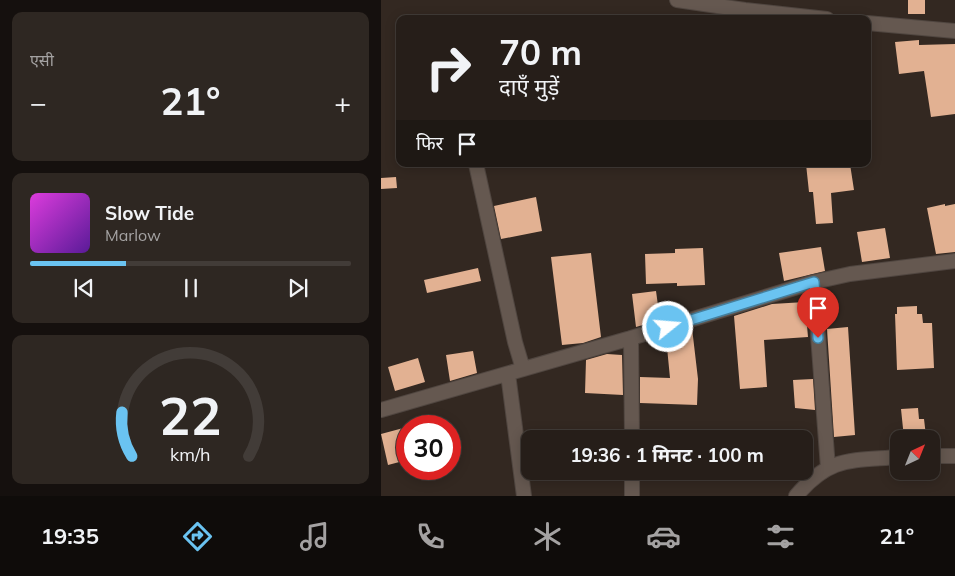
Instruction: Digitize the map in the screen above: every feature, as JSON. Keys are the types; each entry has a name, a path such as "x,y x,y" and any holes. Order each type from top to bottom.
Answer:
{"street":[{"path":"677,0 745,5 804,15"},
{"path":"871,23 955,31"},
{"path":"477,167 515,342 523,369"},
{"path":"381,410 631,338 814,282 850,274 955,261"},
{"path":"814,282 828,468"},
{"path":"631,338 632,430"},
{"path":"508,374 524,496"},
{"path":"940,456 955,456"},
{"path":"796,496 819,472 828,468 847,461 890,458"},
{"path":"632,480 632,496"}],"building":[{"path":"908,0 925,0 925,14 908,14"},
{"path":"919,40 919,45 955,44 955,114 931,117 924,71 899,74 895,42"},
{"path":"806,167 850,167 854,190 831,193 833,223 816,224 813,192 809,192"},
{"path":"396,177 397,188 381,189 381,178"},
{"path":"536,197 542,231 501,239 494,206"},
{"path":"945,204 945,206 955,204 955,252 936,254 927,208"},
{"path":"885,228 890,258 862,262 857,232"},
{"path":"821,247 825,271 784,281 779,253"},
{"path":"703,248 705,285 677,286 677,283 646,284 645,254 675,253 675,249"},
{"path":"591,253 601,337 583,343 562,345 551,257"},
{"path":"478,268 481,281 427,293 424,280"},
{"path":"656,291 660,320 636,327 632,294"},
{"path":"805,302 808,337 764,340 767,387 740,389 734,316 772,304"},
{"path":"917,306 917,314 922,314 923,323 932,323 934,368 897,370 895,314 897,314 897,307"},
{"path":"848,327 855,435 834,437 827,329"},
{"path":"692,328 698,379 697,405 640,403 640,377 670,378 666,337"},
{"path":"473,351 477,373 450,381 446,355"},
{"path":"607,354 622,355 623,395 585,393 586,360"},
{"path":"418,358 425,382 395,391 388,367"},
{"path":"813,379 815,410 795,408 793,380"},
{"path":"918,408 919,419 924,419 925,430 903,430 901,409"},
{"path":"396,430 396,463 388,465 381,434"}],"route":[{"path":"668,327 814,282 818,338"}]}
